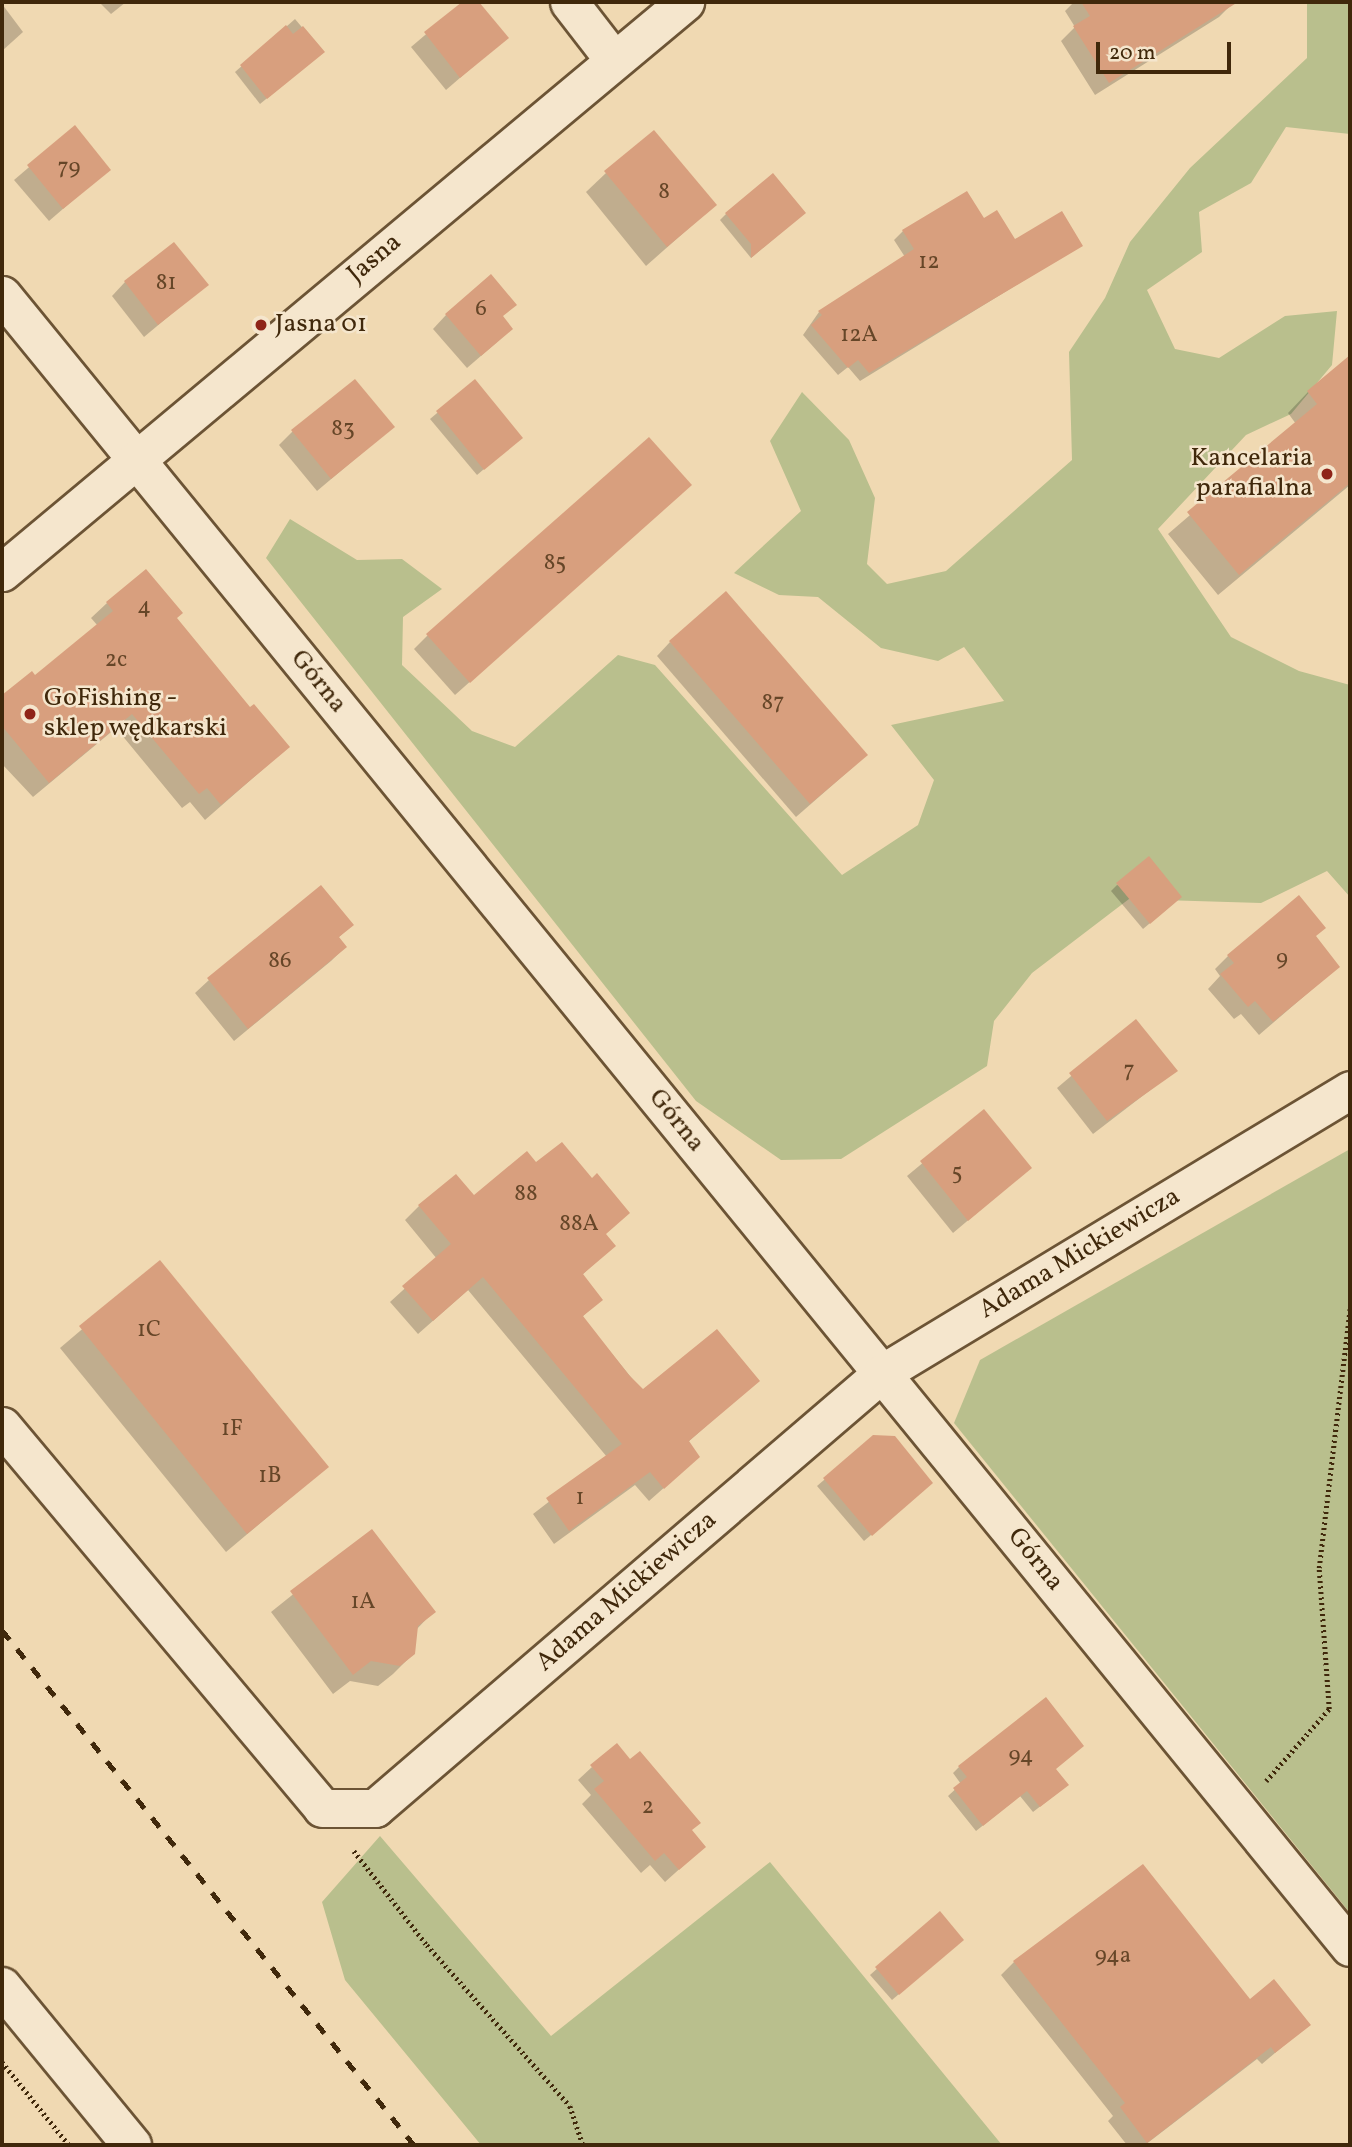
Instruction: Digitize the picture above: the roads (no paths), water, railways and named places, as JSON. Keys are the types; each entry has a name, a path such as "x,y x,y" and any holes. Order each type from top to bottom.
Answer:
{"main road":[{"path":"2,1987 132,2145"}],"street":[{"path":"569,2 613,59"},
{"name":"Jasna","path":"2,572 613,59 685,2"},
{"name":"Górna","path":"2,296 1350,1947"},
{"name":"Adama Mickiewicza","path":"2,1426 322,1808 375,1808 882,1373 1350,1090"}],"railway":[{"path":"2,1630 414,2145"}],"place":[{"name":"Jasna 01","path":"261,325"},
{"name":"Kancelaria parafialna","path":"1327,474"},
{"name":"GoFishing - sklep wędkarski","path":"30,714"}]}
